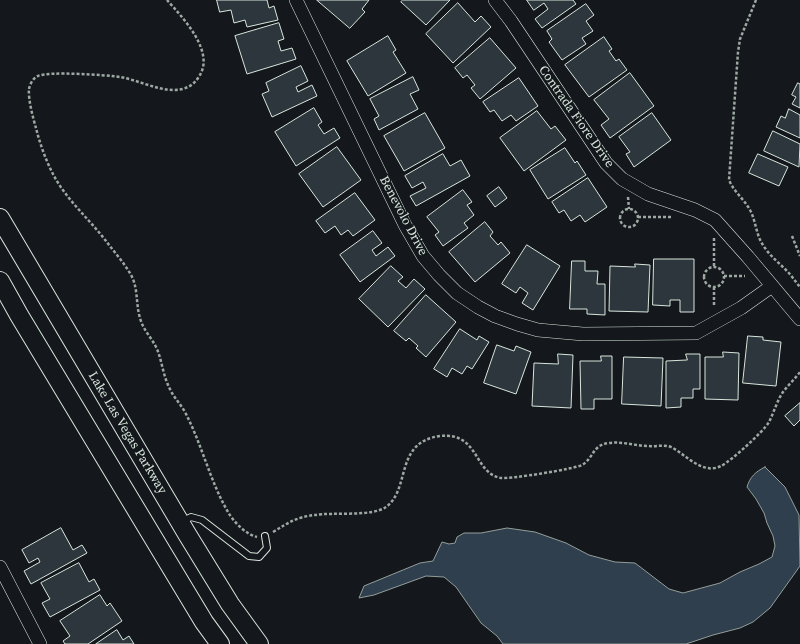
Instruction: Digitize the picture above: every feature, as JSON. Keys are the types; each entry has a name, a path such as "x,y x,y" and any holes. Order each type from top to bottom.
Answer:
{"main road":[{"name":"Lake Las Vegas Parkway","path":"0,218 180,523 230,604 259,644"},
{"path":"0,281 19,316 204,622 220,644"}],"street":[{"name":"Benevolo Drive","path":"296,0 404,225 423,256 439,275 457,293 478,307 495,316 538,330 582,334 696,333 741,308 772,286"},
{"name":"Contrada Fiore Drive","path":"495,0 511,21 606,163 622,179 648,194 695,210 715,220 800,319"},
{"path":"0,567 40,644"}],"lane":[{"path":"180,523 191,517 202,520 249,556 259,557 267,548 265,536"}],"path":[{"path":"167,0 192,29 202,49 204,58 203,68 201,74 195,82 185,88 172,90 121,77 44,74 34,79 29,94 41,146 54,176 72,201 111,247 133,279 137,291 142,325 157,350 169,386 186,414 207,468 228,513 244,530 255,537 265,536 290,521 315,514 366,512 384,509 397,492 407,462 414,448 426,440 438,436 454,437 464,441 469,445 486,468 492,474 501,478 523,476 582,465 592,456 593,451 597,447 618,442 647,446 663,445 670,447 701,466 707,468 722,466 759,434 769,422 784,390 800,372"},
{"path":"756,0 740,39 738,52 729,180 736,193 746,203 752,214 763,245 800,287"},
{"path":"628,196 629,209"},
{"path":"629,209 635,211 638,217 637,222 633,226 627,227 622,224 619,218 623,210 629,209"},
{"path":"638,217 674,217"},
{"path":"714,235 714,267"},
{"path":"792,236 800,256"},
{"path":"714,267 720,269 724,276 722,283 714,287 707,284 704,278 708,270 714,267"},
{"path":"724,276 745,276"},
{"path":"714,287 714,308"}],"water":[{"path":"765,467 785,487 799,515 800,566 770,608 753,622 740,628 686,644 503,644 497,636 481,623 456,587 444,577 426,576 374,595 359,598 364,586 420,563 433,561 442,542 449,544 455,543 457,537 464,533 481,533 507,528 535,532 566,543 589,555 615,562 635,563 669,589 683,593 720,583 772,557 775,546 773,536 764,513 747,487 753,475"}],"building":[{"path":"217,0 267,0 269,8 274,6 278,20 247,27 245,20 234,23 231,10 220,12"},
{"path":"317,0 369,0 362,9 365,12 350,28"},
{"path":"403,0 450,0 426,25 401,2"},
{"path":"527,0 573,0 576,4 542,28 535,19 548,9 544,3 534,10"},
{"path":"458,3 475,22 481,16 491,27 453,63 426,34"},
{"path":"586,4 594,15 586,21 593,31 582,38 586,44 562,60 549,42 552,39 547,31"},
{"path":"279,23 284,39 278,41 281,51 292,48 296,59 247,74 235,36"},
{"path":"388,36 396,50 393,52 406,73 368,96 347,61"},
{"path":"604,37 612,49 609,51 616,61 619,59 627,70 589,97 565,65"},
{"path":"490,38 516,68 480,99 471,88 475,85 467,75 463,78 455,68"},
{"path":"301,66 308,81 296,87 298,92 312,85 317,96 272,117 262,94 269,91 266,83"},
{"path":"630,73 654,106 610,138 601,125 609,119 594,100"},
{"path":"413,77 419,90 410,94 418,109 379,130 374,119 379,116 370,99"},
{"path":"519,78 538,106 516,121 511,115 502,121 494,110 490,112 483,102"},
{"path":"798,83 800,84 800,108 792,104 796,97 792,95"},
{"path":"314,108 322,122 318,125 324,134 334,128 340,138 296,166 275,132"},
{"path":"789,109 800,115 800,138 776,127 781,116 785,118"},
{"path":"537,111 551,129 555,126 566,140 524,171 500,138"},
{"path":"425,113 445,148 404,171 384,136"},
{"path":"652,113 671,140 634,167 626,154 630,152 619,137"},
{"path":"773,131 800,144 799,167 764,151"},
{"path":"337,147 361,180 323,207 299,174"},
{"path":"565,148 575,163 577,161 586,175 548,199 530,170"},
{"path":"443,154 450,166 461,160 470,176 416,206 410,196 426,188 423,182 412,188 405,176"},
{"path":"758,154 788,167 779,186 749,173"},
{"path":"588,178 607,207 585,222 580,215 571,221 564,210 559,213 552,202"},
{"path":"499,187 507,198 495,207 487,196"},
{"path":"463,190 472,202 467,205 474,215 464,223 468,228 443,246 435,235 439,232 427,217"},
{"path":"355,193 375,220 353,236 348,230 341,235 335,226 325,233 316,221"},
{"path":"485,222 493,232 490,236 498,245 501,242 510,253 475,282 449,252"},
{"path":"373,231 382,243 372,250 376,256 388,247 395,256 360,282 340,255"},
{"path":"527,245 560,266 533,310 522,303 528,293 520,287 516,293 502,284"},
{"path":"654,259 694,259 694,312 680,312 680,300 670,300 670,306 653,305"},
{"path":"572,261 585,261 585,271 598,271 597,284 605,284 605,315 587,314 587,309 570,309"},
{"path":"635,264 650,265 648,312 609,311 610,266 635,267"},
{"path":"391,266 403,277 398,281 406,288 414,279 425,289 388,327 359,299"},
{"path":"426,295 456,322 426,357 416,348 418,346 409,338 406,341 394,331"},
{"path":"460,329 477,340 479,336 489,342 472,369 467,366 462,374 452,368 447,377 434,369"},
{"path":"748,336 763,337 763,340 781,342 776,386 743,383"},
{"path":"497,345 514,351 516,346 531,352 516,394 484,383"},
{"path":"723,352 739,353 738,400 705,399 705,357 723,357"},
{"path":"558,354 573,355 571,408 532,406 534,363 558,364"},
{"path":"686,354 700,354 700,389 693,389 693,398 681,398 681,407 666,408 666,361 687,360"},
{"path":"601,356 612,356 612,399 594,399 594,409 581,409 580,361 601,361"},
{"path":"624,357 663,358 661,406 622,404"},
{"path":"800,403 800,420 794,426 785,416"},
{"path":"61,528 73,550 82,545 87,553 31,584 24,571 40,562 38,558 29,563 22,550"},
{"path":"79,563 89,582 94,579 100,590 50,617 42,603 50,599 41,583"},
{"path":"100,595 107,606 110,603 122,621 88,644 65,644 63,641 70,636 60,621"},
{"path":"117,630 123,640 129,636 134,644 96,644"}]}
